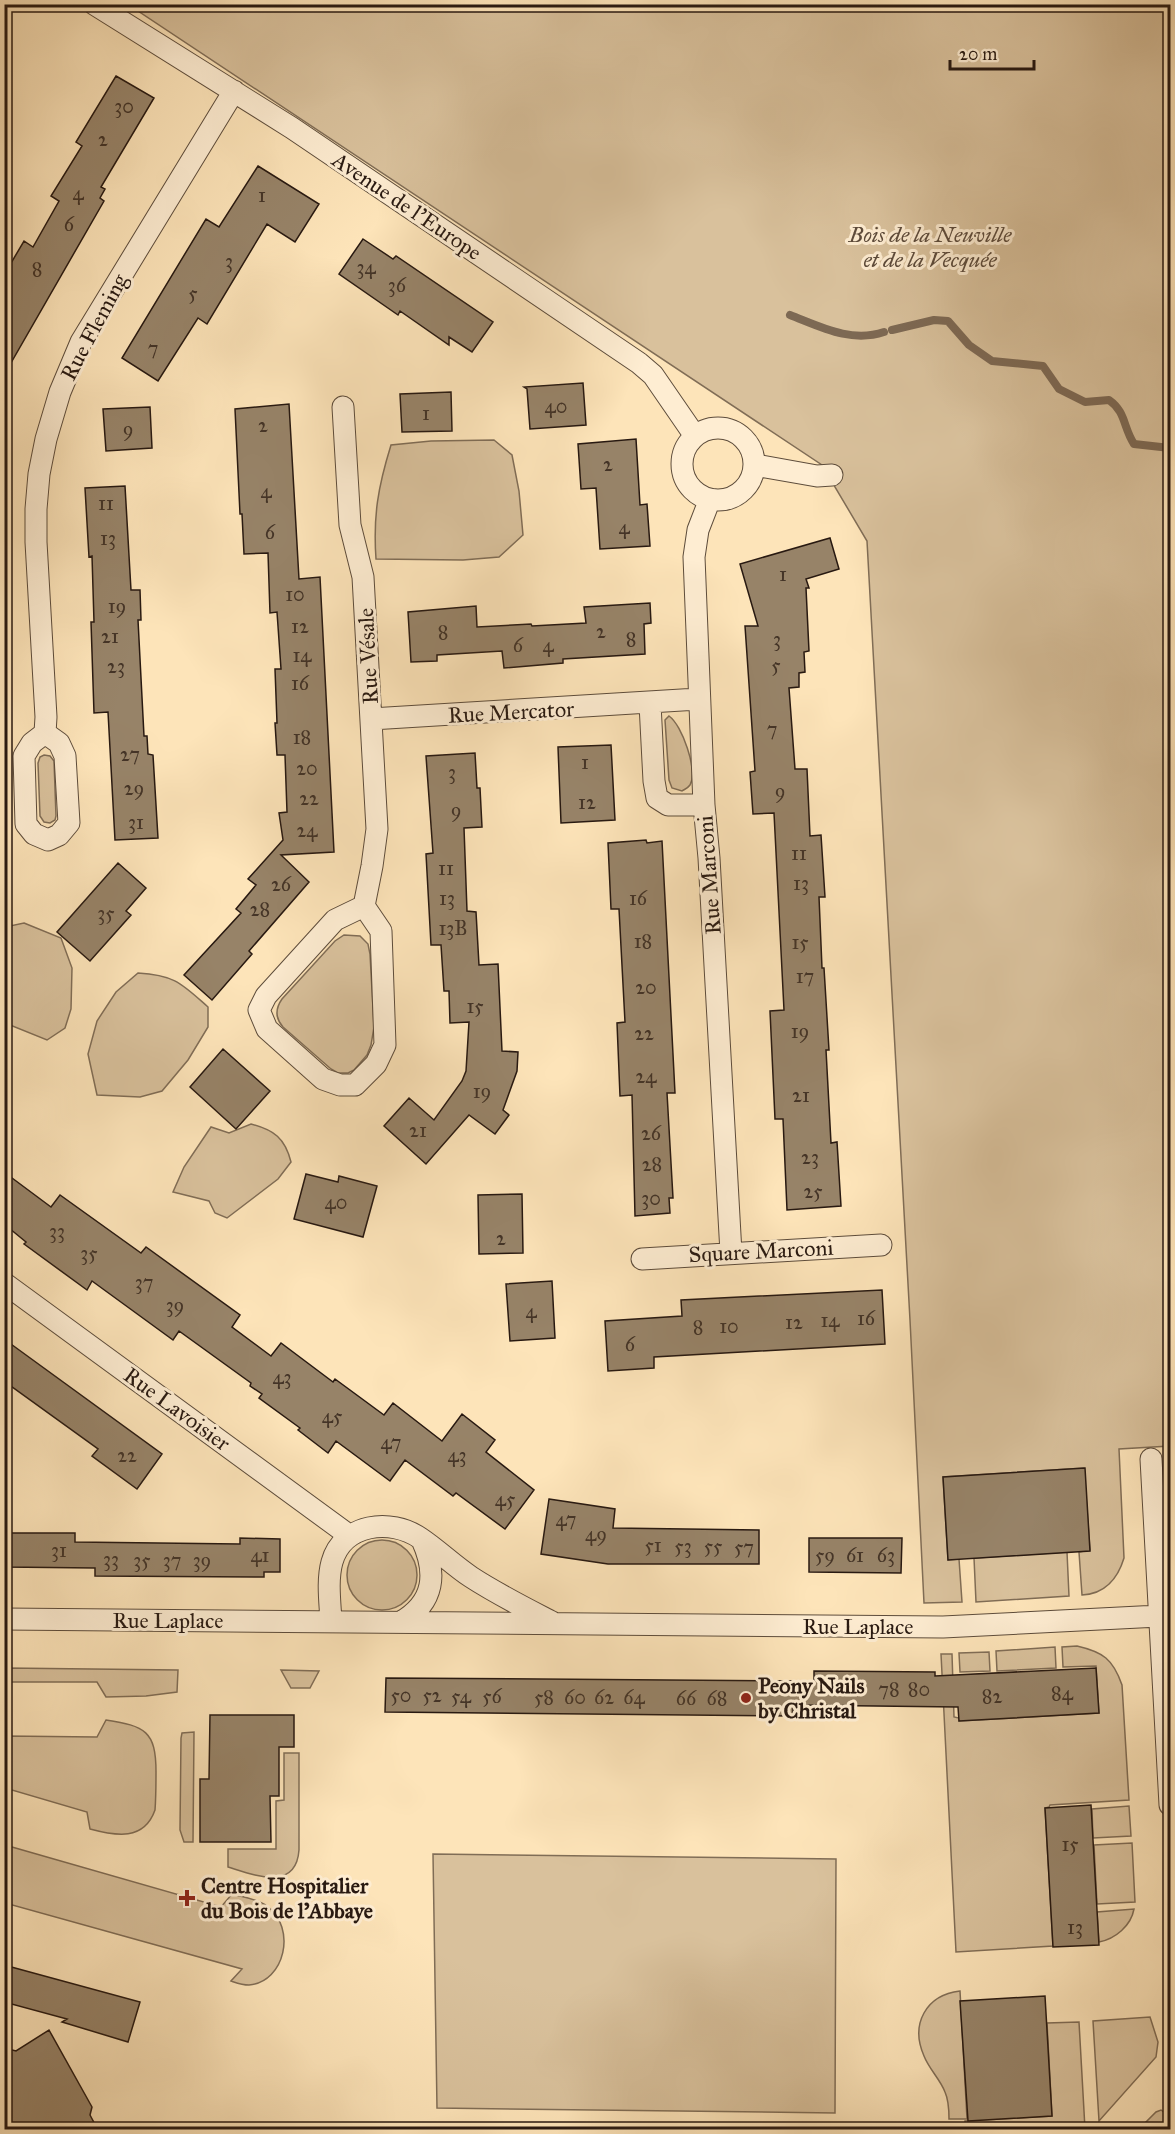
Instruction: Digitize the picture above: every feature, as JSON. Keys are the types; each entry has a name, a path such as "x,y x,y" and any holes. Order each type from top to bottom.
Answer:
{"street":[{"name":"Avenue de l'Europe","path":"94,4 292,128 639,363 654,375 695,436"},
{"name":"Rue Fleming","path":"45,733 36,509 39,474 46,439 60,392 81,342 234,91"},
{"name":"Rue Vésale","path":"343,407 350,525 363,577 377,829 364,906"},
{"path":"717,427 729,428 748,442 754,453 755,465 752,477 740,492 723,500 710,499 691,488 684,478 682,467 687,444 705,429 717,427"},
{"path":"755,465 817,476 832,475"},
{"name":"Rue Marconi","path":"710,499 698,530 694,557 698,699 704,805 709,847 731,1252"},
{"name":"Rue Mercator","path":"371,719 650,704 698,699"},
{"path":"650,704 657,798 668,806 704,805"},
{"path":"364,906 381,931 385,1045 376,1064 355,1085 340,1085 322,1079 267,1029 259,1010 266,996 335,920 364,906"},
{"name":"Square Marconi","path":"642,1258 881,1245"},
{"name":"Rue Lavoisier","path":"4,1283 350,1536"},
{"path":"1151,1459 1170,1805"},
{"name":"Rue Laplace","path":"350,1536 364,1529 384,1525 401,1528 502,1596 556,1624"},
{"path":"331,1621 332,1560 339,1547 350,1536"},
{"path":"401,1622 422,1605 429,1593 432,1580 429,1555 422,1540"},
{"name":"Rue Laplace","path":"4,1619 944,1627 1159,1616"}],"green space":[{"name":"Bois de la Neuville et de la Vecquée","path":"129,5 1170,5 1170,1446 1119,1449 1124,1558 1114,1578 1104,1588 1082,1595 1079,1552 1090,1550 1084,1468 943,1477 948,1560 959,1559 962,1602 924,1603 867,541 822,465"},
{"path":"494,440 512,455 519,491 523,535 499,557 463,560 376,559 375,529 378,502 391,445 431,441"},
{"path":"669,716 679,728 692,769 689,786 682,791 672,788 669,780 665,720"},
{"path":"50,756 54,761 56,816 55,820 50,823 44,822 40,816 38,763 40,757"},
{"path":"24,923 61,938 72,968 71,1009 65,1028 47,1040 5,1023 5,927"},
{"path":"344,935 360,936 368,944 374,1027 367,1055 354,1070 348,1073 338,1073 283,1027 278,1020 277,1013 282,999 335,941"},
{"path":"138,973 161,976 184,987 208,1007 208,1027 188,1060 162,1091 140,1097 97,1095 88,1054 97,1021 116,992"},
{"path":"251,1124 272,1132 282,1141 289,1154 291,1162 278,1179 227,1218 215,1213 209,1201 173,1192 184,1167 211,1127 229,1133"},
{"path":"375,1540 389,1540 402,1546 411,1555 417,1568 415,1588 407,1600 389,1610 375,1610 362,1604 353,1595 347,1582 347,1568 353,1555 362,1546"},
{"path":"1067,1552 1069,1596 976,1602 974,1558"},
{"path":"1077,1646 1094,1651 1106,1658 1115,1669 1122,1685 1129,1800 1050,1805 1045,1808 1053,1946 956,1952 941,1654 952,1654 954,1717 959,1718 959,1721 1099,1713 1096,1666 1063,1667 1062,1647"},
{"path":"1055,1647 1056,1668 997,1671 996,1651"},
{"path":"989,1652 990,1671 960,1672 959,1653"},
{"path":"5,1668 178,1670 177,1692 146,1696 106,1697 97,1682 5,1682"},
{"path":"281,1670 319,1671 310,1688 291,1688"},
{"path":"106,1720 139,1728 146,1733 154,1747 155,1810 144,1827 128,1834 90,1829 87,1812 5,1788 5,1736 97,1737"},
{"path":"194,1732 193,1842 184,1842 180,1830 181,1738 182,1733"},
{"path":"284,1753 299,1753 299,1850 296,1863 290,1872 272,1877 250,1874 228,1867 228,1849 276,1849 276,1801 284,1800"},
{"path":"1129,1806 1131,1836 1093,1838 1092,1809"},
{"path":"1132,1843 1135,1902 1097,1904 1094,1845"},
{"path":"5,1845 221,1907 232,1894 251,1898 267,1906 276,1916 282,1927 283,1953 271,1974 261,1982 242,1984 231,1981 242,1969 5,1903"},
{"path":"433,1854 836,1859 835,2113 437,2108"},
{"path":"1134,1909 1130,1921 1121,1931 1099,1942 1097,1912"},
{"path":"960,1991 967,2119 949,2119 946,2095 924,2056 919,2033 920,2022 930,2005 938,1998"},
{"path":"1150,2017 1158,2042 1156,2057 1099,2121 1093,2021"},
{"path":"1079,2022 1085,2129 965,2129 965,2121 1052,2116 1047,2023"},
{"path":"1161,2110 1165,2113 1166,2129 1139,2129 1156,2112"}],"building":[{"path":"116,76 154,98 101,187 105,189 100,198 104,201 4,375 4,275 24,241 33,247 59,201 51,196 82,146 76,142"},
{"path":"258,166 319,204 295,242 267,224 207,324 198,318 158,381 122,358 206,219 219,227"},
{"path":"363,239 393,259 396,256 493,322 472,352 449,337 449,345 400,311 398,315 339,274"},
{"path":"583,383 586,425 530,429 527,389 524,387"},
{"path":"451,392 452,431 402,432 400,394"},
{"path":"289,404 299,579 320,577 334,852 281,855 309,882 249,951 252,954 212,1000 184,975 241,913 236,909 256,885 248,879 283,840 279,813 287,812 285,755 277,755 275,723 277,723 275,669 281,669 277,612 270,613 268,553 244,554 235,409"},
{"path":"150,407 152,448 106,451 103,409"},
{"path":"636,439 640,505 647,504 650,546 600,549 596,488 581,489 578,444"},
{"path":"125,486 131,590 140,590 141,620 138,620 144,736 147,736 148,754 153,755 158,838 115,840 108,712 94,713 91,622 94,622 92,556 89,557 85,488"},
{"path":"830,538 839,569 806,579 809,588 806,588 809,651 804,652 805,672 799,673 799,687 789,688 795,769 807,769 810,836 821,835 825,897 819,897 829,1050 826,1050 831,1143 837,1142 841,1206 787,1210 783,1119 775,1119 770,1011 784,1010 774,813 753,814 750,772 755,771 745,626 758,626 740,564"},
{"path":"650,603 651,623 644,624 645,654 563,659 563,663 504,668 502,651 437,655 437,661 411,662 408,612 476,606 477,627 531,624 532,626 586,623 584,607"},
{"path":"611,745 615,820 561,823 558,747"},
{"path":"475,753 482,827 464,828 467,911 476,912 479,965 498,964 502,1051 518,1052 517,1071 503,1110 509,1115 495,1134 469,1115 426,1164 384,1126 409,1098 434,1120 462,1081 466,1071 469,1022 450,1023 449,991 444,991 441,945 431,945 426,854 433,853 426,756"},
{"path":"646,840 647,843 662,841 675,1093 667,1093 673,1198 669,1198 670,1213 635,1216 632,1095 620,1096 617,1023 625,1022 619,909 611,909 608,843"},
{"path":"118,863 146,888 126,911 131,915 90,961 57,932"},
{"path":"223,1049 270,1091 236,1129 190,1087"},
{"path":"4,1172 51,1207 60,1195 141,1253 146,1247 240,1315 232,1327 271,1356 281,1343 333,1382 335,1379 384,1415 393,1403 442,1441 462,1414 495,1440 486,1452 534,1490 505,1529 456,1493 453,1496 405,1460 390,1481 336,1441 328,1453 298,1430 300,1428 259,1398 262,1394 250,1386 251,1383 179,1331 173,1340 92,1281 87,1290 24,1244 26,1242 4,1224"},
{"path":"306,1174 338,1182 339,1176 377,1186 363,1237 294,1219"},
{"path":"522,1194 523,1253 479,1254 478,1195"},
{"path":"552,1281 555,1338 510,1341 506,1284"},
{"path":"882,1290 885,1344 654,1357 654,1368 608,1371 605,1321 682,1316 681,1300"},
{"path":"4,1339 162,1454 137,1489 92,1456 98,1449 4,1381"},
{"path":"1085,1468 1090,1551 948,1560 943,1477"},
{"path":"549,1499 615,1509 613,1528 759,1530 759,1564 608,1564 541,1554"},
{"path":"4,1533 75,1533 75,1542 240,1544 240,1538 280,1539 280,1572 264,1572 264,1577 95,1576 95,1568 4,1567"},
{"path":"809,1538 902,1538 901,1573 809,1572"},
{"path":"1096,1668 1099,1713 959,1721 958,1707 793,1705 793,1716 385,1712 386,1678 814,1681 814,1671 935,1672 935,1676"},
{"path":"210,1715 294,1715 294,1747 279,1747 279,1796 270,1796 271,1842 200,1842 200,1779 209,1779"},
{"path":"1091,1805 1099,1945 1053,1947 1045,1808"},
{"path":"4,1965 140,2002 128,2042 62,2022 67,2019 4,2002"},
{"path":"1045,1996 1052,2116 968,2121 960,2001"},
{"path":"49,2030 92,2107 90,2115 98,2130 4,2130 4,2048 16,2051"}],"waterway":[{"path":"790,315 825,329 848,335 860,336 884,332"},
{"path":"892,330 934,320 948,321 969,345 992,361 1043,366 1059,389 1085,402 1109,400 1119,410 1134,444 1170,448"}],"place":[{"name":"Peony Nails by Christal","path":"746,1698"},
{"name":"Centre Hospitalier du Bois de l'Abbaye","path":"187,1898"}]}
